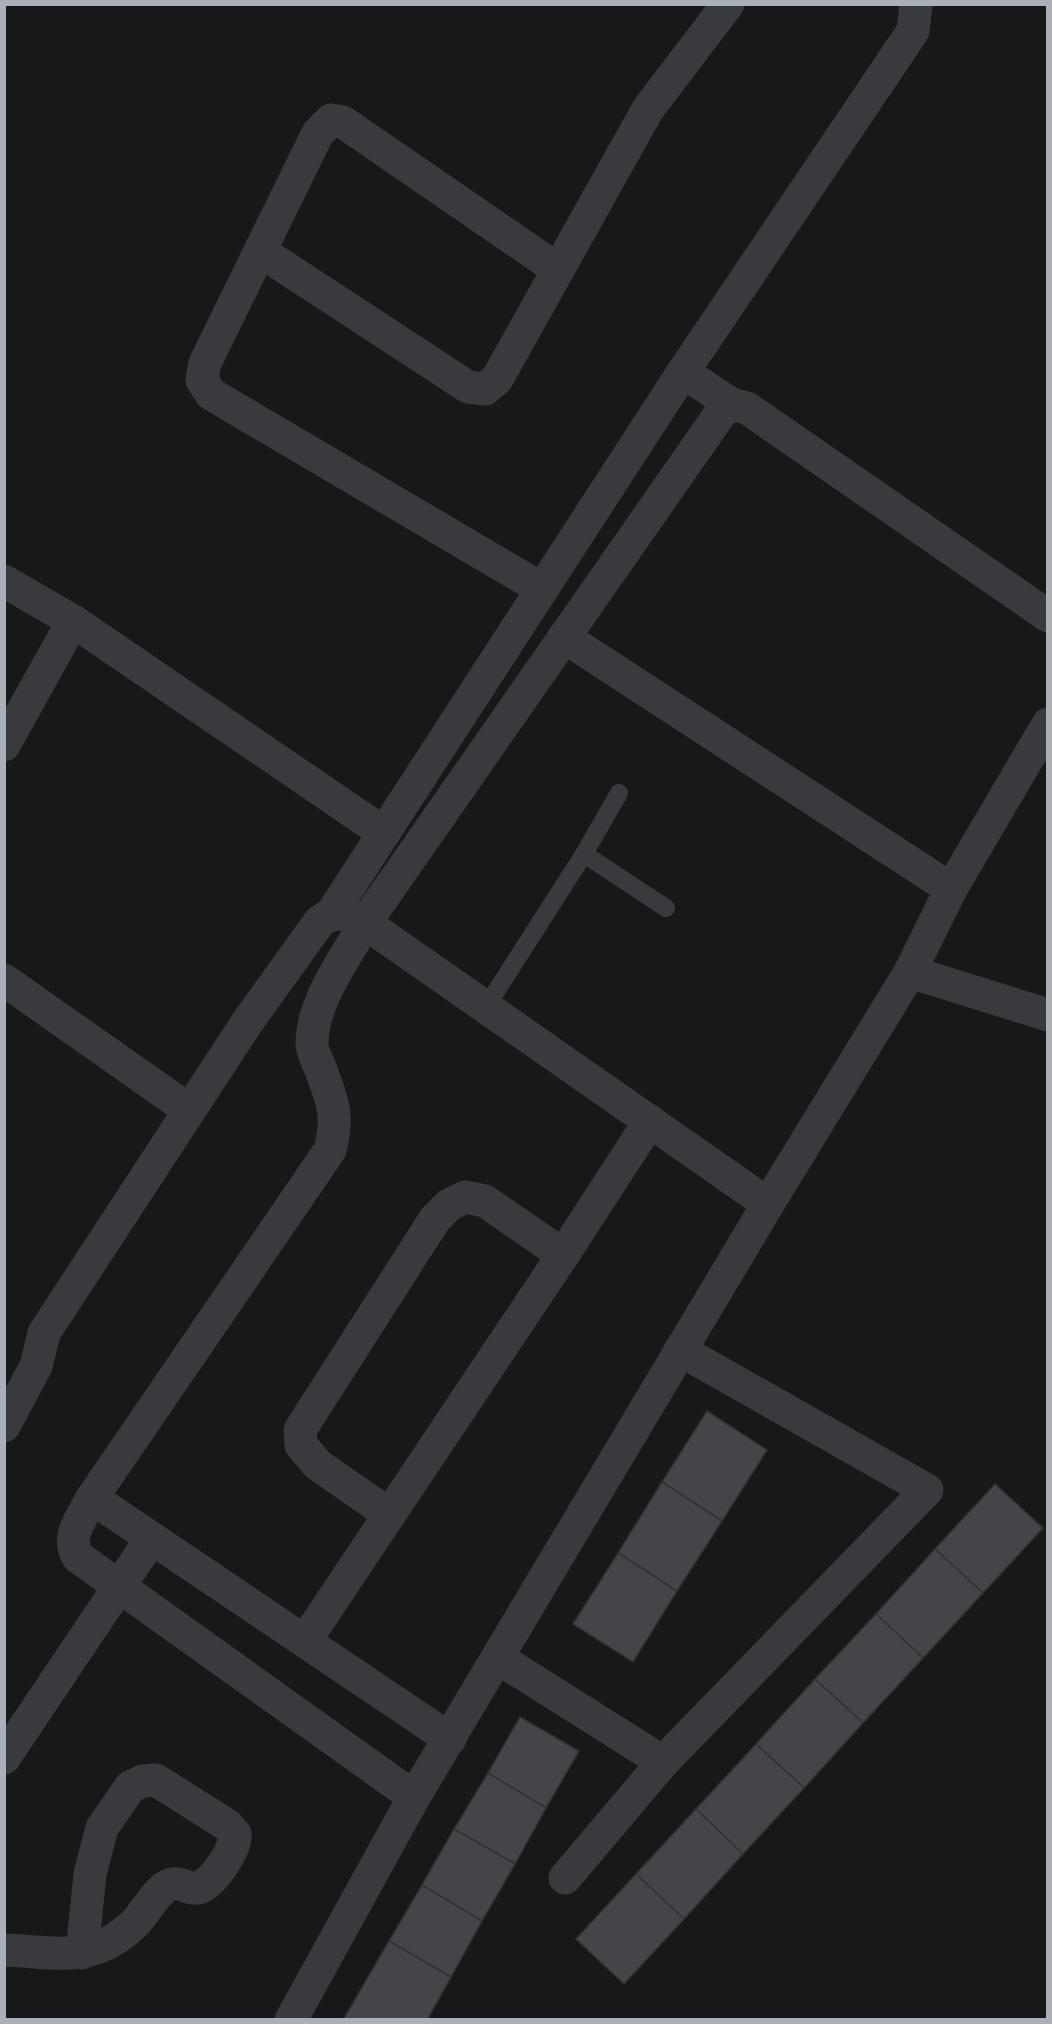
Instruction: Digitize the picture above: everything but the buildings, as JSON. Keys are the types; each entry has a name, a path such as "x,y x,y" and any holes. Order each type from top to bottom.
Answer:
{"street":[{"path":"260,252 468,387 485,388 497,379 648,109 728,4"},
{"path":"4,1426 36,1366 44,1333 189,1110 267,994 320,921 332,913 915,18 940,4"},
{"path":"542,589 210,394 202,380 205,363 318,133 331,120 343,122 557,269"},
{"path":"683,372 731,404 747,408 1047,616"},
{"path":"414,1797 78,1557 72,1548 72,1537 92,1498 330,1150 336,1124 331,1097 312,1046 315,1022 321,1002 365,923 720,414 731,404"},
{"path":"4,581 74,621 384,833"},
{"path":"4,745 74,621"},
{"path":"564,637 951,889"},
{"path":"291,2019 414,1797 680,1350 910,972 951,889 1047,724"},
{"path":"404,803 431,827"},
{"path":"332,913 345,913 365,923 768,1204"},
{"path":"910,972 1047,1015"},
{"path":"4,980 189,1110"},
{"path":"305,1641 650,1121"},
{"path":"389,1514 318,1465 301,1445 300,1430 435,1219 449,1205 465,1197 485,1201 563,1255"},
{"path":"565,1878 663,1762 927,1490 680,1350"},
{"path":"92,1498 450,1739"},
{"path":"4,1758 151,1539"},
{"path":"498,1658 663,1762"},
{"path":"4,1950 82,1953 110,1944 134,1923 165,1887 178,1883 194,1889 202,1887 234,1848 235,1834 226,1825 156,1780 142,1781 130,1787 102,1828 90,1874 82,1953"}],"lane":[{"path":"486,1007 584,854 619,793"},
{"path":"584,854 666,908"}]}
